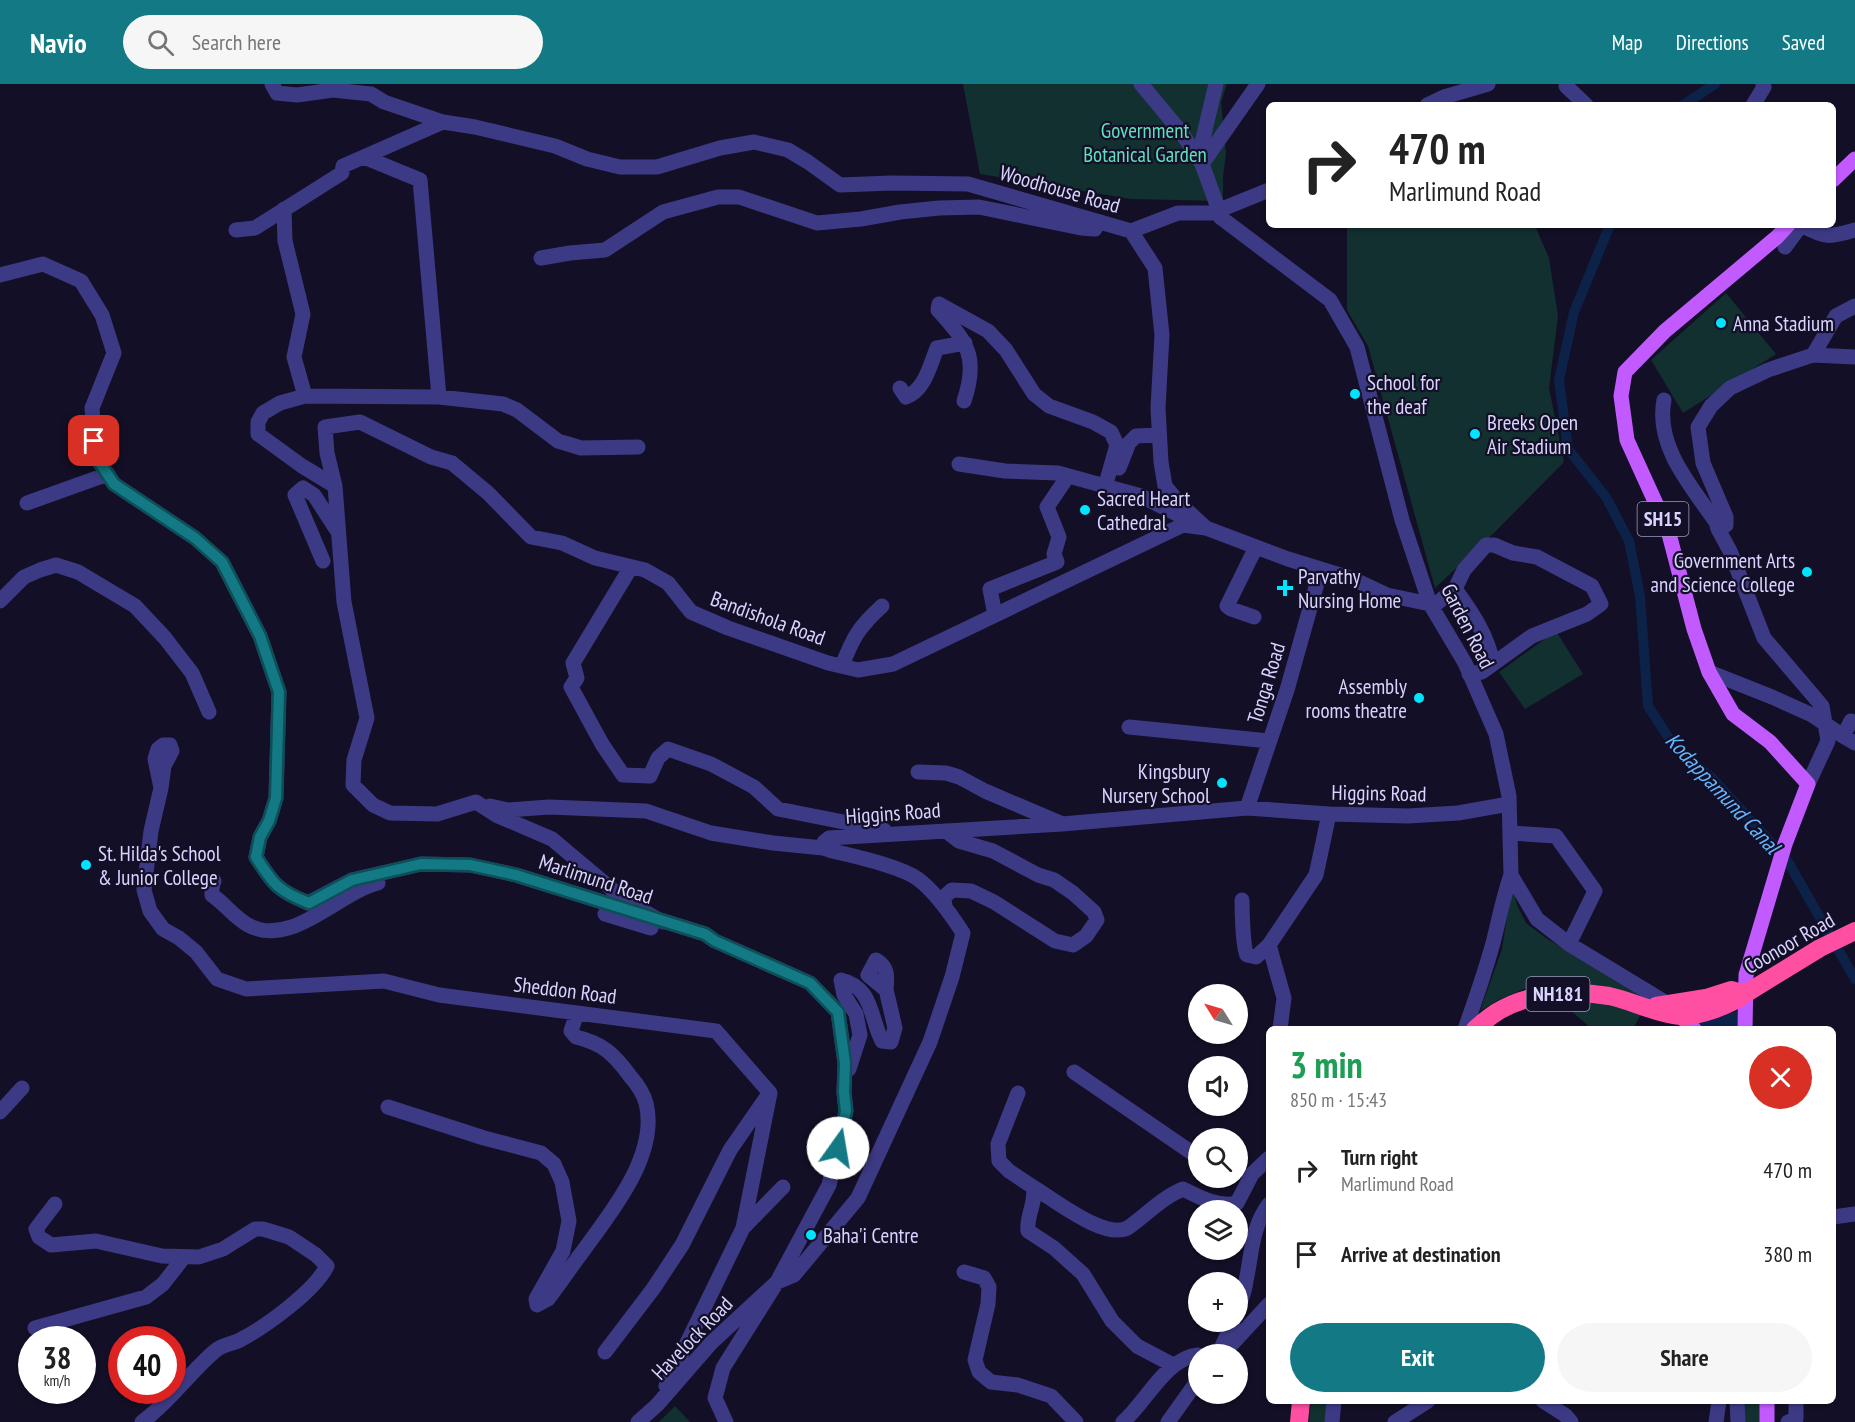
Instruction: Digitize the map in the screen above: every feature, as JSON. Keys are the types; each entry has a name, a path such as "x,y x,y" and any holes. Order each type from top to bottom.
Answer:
{"highway":[{"name":"Coonoor Road","path":"1744,994 1820,948 1855,931"},
{"name":"NH181","path":"1479,1026 1497,1012 1527,999 1560,993 1610,996 1681,1016 1714,1010 1735,1002 1744,994"},
{"path":"1299,1422 1301,1404"}],"main road":[{"path":"1836,177 1855,159"},
{"name":"SH15","path":"1785,228 1657,339 1626,372 1621,396 1627,440 1668,530 1694,629 1709,672 1733,714 1770,742 1808,784"},
{"path":"1745,1026 1746,975 1783,851 1808,784"},
{"path":"1767,1404 1767,1422"}],"street":[{"name":"Woodhouse Road","path":"272,84 277,93 297,95 333,90 371,94 384,102 443,123 475,127 555,146 587,159 620,167 657,167 720,148 754,142 788,150 840,185 968,184 1131,231 1178,213 1219,212"},
{"path":"1141,84 1181,132 1202,164"},
{"path":"1216,84 1200,152 1219,212 1266,191"},
{"path":"1202,164 1258,84"},
{"path":"1433,102 1488,84"},
{"path":"1755,102 1764,85"},
{"path":"1566,86 1583,102"},
{"path":"236,230 255,228 342,173 343,166 443,123"},
{"path":"364,157 420,180 439,397"},
{"path":"541,258 605,250 663,212 718,197 739,197 818,223 939,208 979,207 1081,228 1131,231 1155,268 1162,335 1158,408 1161,462 1166,486 1180,504 1206,528"},
{"path":"284,209 285,241 303,314 294,357 305,396"},
{"name":"Garden Road","path":"1219,212 1330,300 1357,347 1402,520 1431,606 1465,663 1496,734 1509,796 1511,875"},
{"path":"1785,247 1799,228"},
{"path":"1806,228 1821,236 1836,236 1855,230"},
{"name":"Marlimund Road","path":"0,275 43,264 81,281 102,315 114,353 92,408 96,457 114,484 195,538 222,562 260,636 279,692 276,798 269,821 260,837 256,857 272,882 288,895 309,903 352,880 421,864 470,865 516,875 705,934 715,941 810,983 838,1012 845,1063 846,1111 829,1185 777,1282 723,1368 715,1398 726,1422"},
{"path":"964,401 972,375 968,348 938,310 939,304 988,331 1006,350 1034,394 1049,406 1093,422 1111,432 1117,445 1109,488"},
{"path":"1813,355 1836,316 1855,306"},
{"path":"900,388 906,397 915,394 924,381 938,348 965,343"},
{"path":"1717,525 1726,525 1726,517 1703,463 1698,427 1711,406 1730,388 1768,369 1813,355 1855,357"},
{"path":"335,486 302,466 258,434 258,422 263,412 280,403 305,396 439,397 503,404 517,410 558,441 581,448 638,447"},
{"path":"1664,400 1661,416 1673,460 1717,525 1730,551 1764,638 1822,706 1823,724 1828,741 1808,784"},
{"name":"Bandishola Road","path":"476,802 437,814 390,813 373,805 353,785 354,760 367,718 344,602 335,486 327,453 325,427 360,422 431,457 452,463 488,493 531,537 562,543 595,558 645,570 668,583 691,612 728,628 828,663 858,670 893,664 1183,525 1206,528 1353,579 1386,595 1431,606"},
{"path":"1109,488 1129,443 1136,436 1160,435"},
{"path":"959,464 1005,471 1058,473 1141,496 1206,528"},
{"path":"27,503 108,474"},
{"path":"995,615 990,589 1057,562 1054,554 1059,537 1047,507 1068,476"},
{"path":"323,561 296,495 303,488 314,495 339,532"},
{"path":"1431,606 1455,589 1464,570 1486,545 1494,545 1513,553 1537,557 1592,586 1601,604 1587,614 1532,636 1482,672 1469,674"},
{"path":"1254,617 1227,606 1256,547"},
{"path":"0,601 24,577 40,570 56,565 78,572 135,606 165,638 192,674 209,712"},
{"path":"632,567 573,663 577,678 571,687 602,744 623,775 650,776 658,759 668,749 711,764 754,787 778,809 899,834"},
{"name":"Tonga Road","path":"1247,808 1287,690 1321,569"},
{"path":"1455,589 1485,636 1493,664"},
{"path":"842,666 854,637 864,623 882,606"},
{"path":"1709,672 1772,696 1812,715 1849,739 1851,721 1855,723"},
{"path":"1129,727 1269,741"},
{"path":"918,771 946,773 959,777 985,791 1062,824"},
{"name":"Sheddon Road","path":"161,788 151,831 144,890 150,911 163,929 196,952 217,979 246,989 384,981 439,995 716,1031 770,1093"},
{"path":"476,802 496,815 552,839 627,902 663,922"},
{"path":"476,802 507,810 549,807 646,811 711,833 823,848"},
{"name":"Higgins Road","path":"777,1282 794,1275 858,1198 930,1042 952,977 963,933 945,908 918,878 887,866 823,848 824,842 829,838 1062,824 1247,808 1329,814 1408,816 1458,813 1509,804"},
{"path":"1242,900 1245,952 1251,957 1256,957 1269,945 1316,875 1329,814"},
{"path":"945,908 944,897 952,890 971,891 994,902 1055,941 1073,945 1086,936 1096,920 1094,912 1054,880 1038,875 993,850 959,841 946,831"},
{"path":"1511,833 1556,836 1595,891 1569,944"},
{"path":"214,881 213,895 241,920 267,932 307,921 366,886 420,873 441,873 472,874 511,881 629,923 715,941"},
{"path":"1511,875 1537,919 1569,944 1681,1016"},
{"path":"1466,1026 1481,984 1501,904 1511,875"},
{"path":"1269,945 1284,998 1280,1026"},
{"path":"844,1092 851,1058 860,1035 856,1014 844,995 841,980 853,982 872,1009 882,1041 891,1042 895,1028 886,990"},
{"path":"388,1107 484,1138 541,1153 554,1164 562,1182 568,1221 563,1251 536,1299 537,1305 548,1299 625,1190 641,1158 646,1142 647,1105 642,1091 607,1050 594,1041 576,1037 571,1030 577,1013"},
{"path":"1074,1072 1188,1150"},
{"path":"0,1112 22,1088"},
{"path":"657,1405 743,1228 770,1093"},
{"path":"605,1353 653,1289 682,1245 730,1150 770,1093"},
{"path":"1018,1093 998,1144 999,1161 1009,1171 1033,1187 1094,1224 1113,1231 1126,1229 1173,1193 1183,1189 1228,1205 1237,1203 1241,1188"},
{"path":"1248,1177 1266,1161"},
{"path":"743,1228 783,1186"},
{"path":"1033,1187 1034,1193 1027,1222 1028,1231 1054,1248 1083,1274 1112,1321 1137,1346 1173,1365"},
{"path":"55,1204 36,1229 39,1238 51,1245 96,1241 162,1256 199,1257 223,1249 255,1229 263,1229 289,1237 316,1255 327,1266 323,1275 299,1299 240,1340 216,1349 155,1412 142,1422"},
{"path":"1247,1272 1251,1244 1266,1208"},
{"path":"1836,1217 1855,1214"},
{"path":"42,1326 146,1297 163,1284 184,1257"},
{"path":"964,1272 984,1278 989,1287 988,1304 975,1360 979,1372 991,1382 1018,1385 1051,1396 1076,1422"},
{"name":"Havelock Road","path":"638,1422 657,1405 711,1343 777,1282"},
{"path":"1232,1344 1266,1307"},
{"path":"1123,1422 1173,1365 1188,1358"},
{"path":"1168,1422 1188,1394"},
{"path":"1332,1422 1334,1404"},
{"path":"1395,1422 1423,1404"},
{"path":"1549,1404 1565,1415 1570,1422"},
{"path":"1716,1422 1719,1404"},
{"path":"1737,1404 1738,1422"},
{"path":"1788,1422 1796,1419 1796,1404"}],"green space":[{"name":"Government Botanical Garden","path":"963,84 1227,84 1221,102 1226,154 1223,201 1131,199 980,174"},
{"name":"Breeks Open Air Stadium","path":"1347,228 1536,228 1549,258 1558,316 1549,388 1564,462 1495,532 1435,588 1368,346 1347,310"},
{"name":"Anna Stadium","path":"1726,293 1776,354 1683,413 1651,360"},
{"path":"1556,631 1583,674 1525,709 1499,672"},
{"path":"1512,884 1517,905 1526,923 1546,938 1648,1001 1635,1026 1589,1026 1539,983 1500,999 1480,1011 1502,949"},
{"path":"1311,1404 1329,1404 1326,1422 1309,1422"},
{"path":"1739,1404 1767,1404 1767,1422 1740,1422"},
{"path":"675,1406 690,1422 659,1422"}],"water":[{"path":"1740,1010 1737,1026 1699,1026 1693,1021 1719,1017"}],"waterway":[{"name":"Kodappamund Canal","path":"1688,102 1715,84"},
{"name":"Kodappamund Canal","path":"1609,228 1574,312 1559,380 1568,449 1606,497 1629,541 1640,596 1648,706 1674,746 1711,777 1787,860 1855,979"}],"place":[{"name":"Anna Stadium","path":"1721,323"},
{"name":"School for the deaf","path":"1355,394"},
{"name":"Breeks Open Air Stadium","path":"1475,434"},
{"name":"Sacred Heart Cathedral","path":"1085,510"},
{"name":"Government Arts and Science College","path":"1807,572"},
{"name":"Parvathy Nursing Home","path":"1285,588"},
{"name":"Assembly rooms theatre","path":"1419,698"},
{"name":"Kingsbury Nursery School","path":"1222,783"},
{"name":"St. Hilda's School & Junior College","path":"86,865"},
{"name":"Baha'i Centre","path":"811,1235"}],"route":[{"path":"94,441 96,457 114,484 195,538 222,562 260,636 279,692 276,798 269,821 260,837 256,857 272,882 288,895 309,903 352,880 421,864 470,865 516,875 705,934 715,941 810,983 838,1012 845,1063 846,1111 838,1148"}]}
